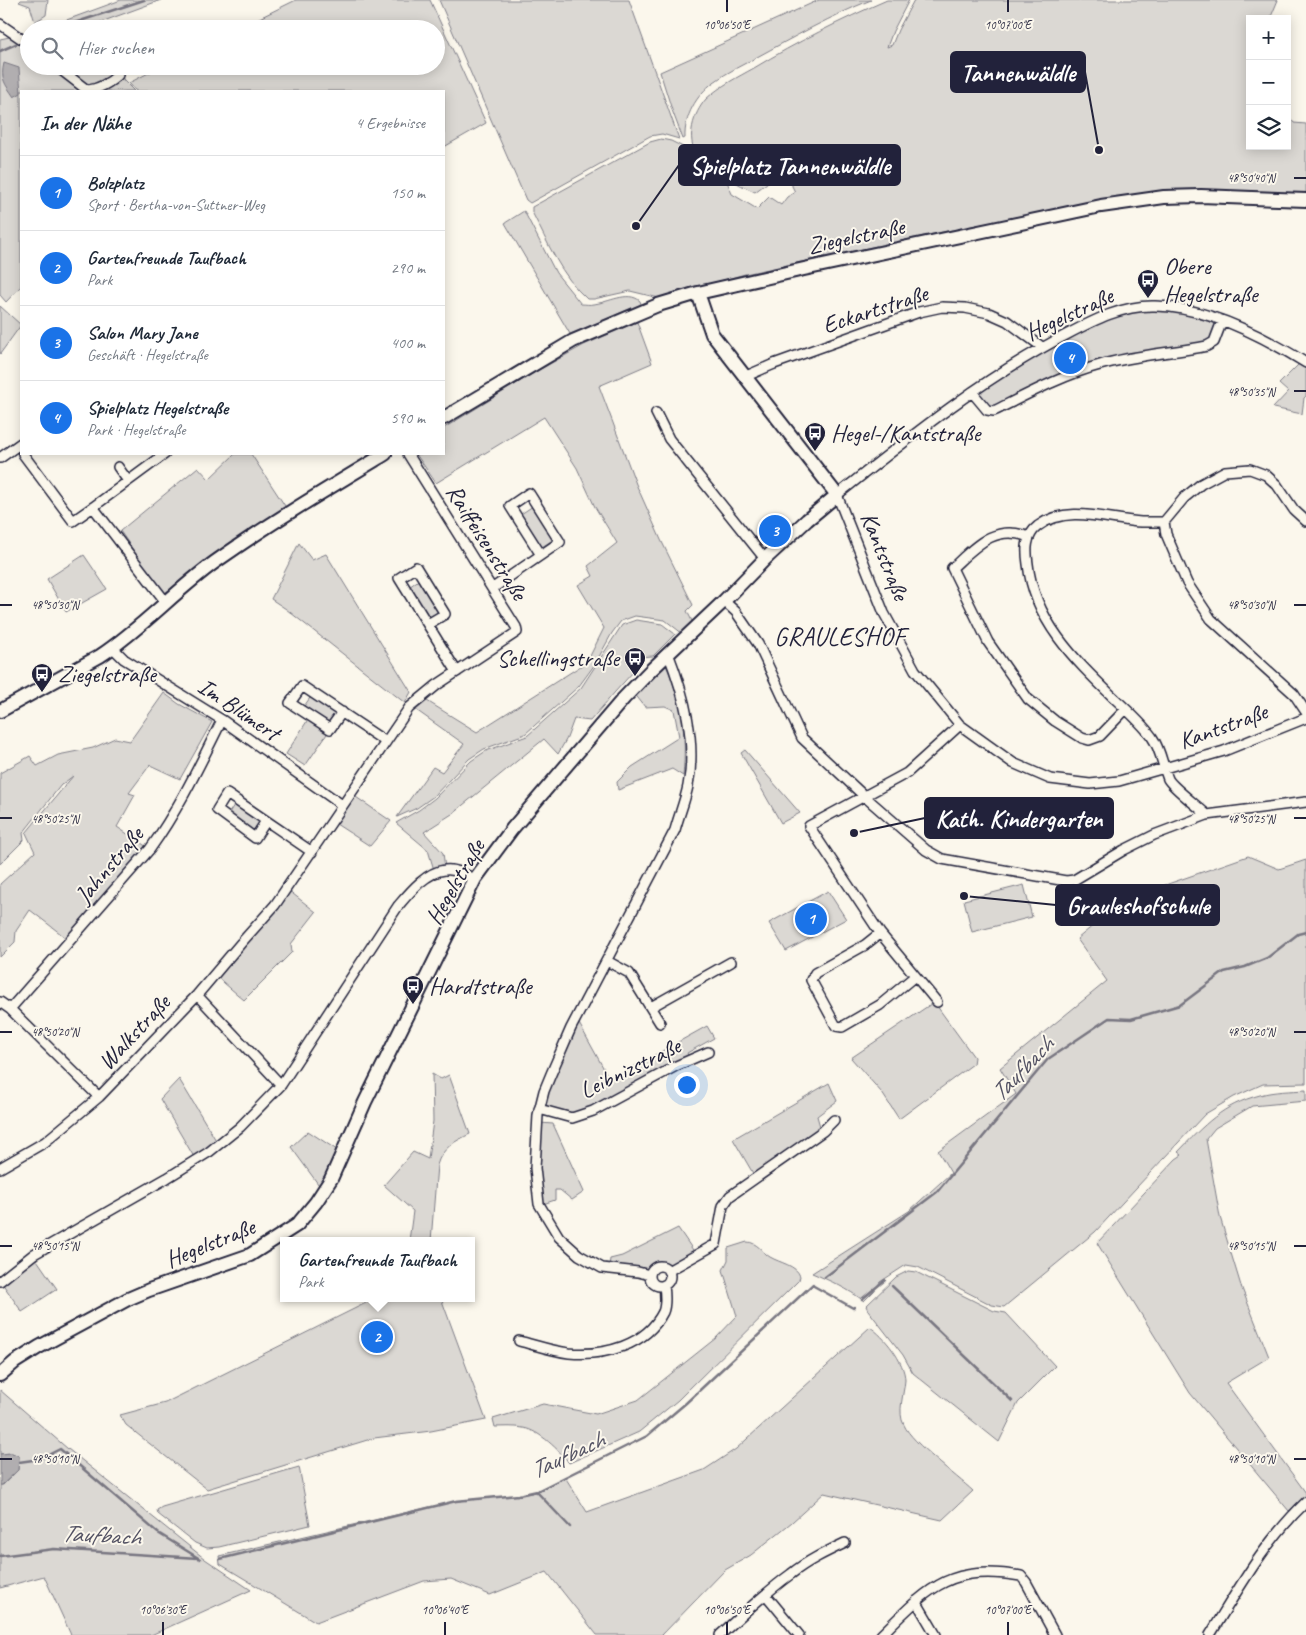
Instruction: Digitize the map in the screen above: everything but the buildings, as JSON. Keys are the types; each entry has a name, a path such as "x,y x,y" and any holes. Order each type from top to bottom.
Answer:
{"street":[{"path":"0,24 20,38"},
{"path":"67,75 87,90"},
{"path":"92,90 118,75"},
{"name":"Ziegelstraße","path":"445,417 573,340 658,305 698,293 1101,206 1164,197 1201,196 1306,200"},
{"name":"Kantstraße","path":"698,293 712,334 837,495 884,612 915,670 960,725 1012,763 1050,779 1090,784 1119,781 1224,751 1306,718"},
{"name":"Hegelstraße","path":"0,1374 14,1362 39,1347 128,1299 250,1255 297,1225 316,1202 331,1179 365,1102 475,879 512,829 612,712 668,653 765,559 837,495 972,392 1042,347 1096,320 1124,310 1155,306 1191,311 1252,333 1306,363"},
{"name":"Eckartstraße","path":"744,376 919,312 942,307 965,308 989,313 1007,321 1042,347"},
{"path":"972,392 988,410 994,411 1034,390 1080,371 1101,365 1207,346 1214,342 1222,321"},
{"path":"656,413 669,439 765,559"},
{"path":"0,458 20,449"},
{"path":"25,455 73,521 161,457"},
{"path":"0,711 92,662 113,648 165,602 214,563 304,503 383,455"},
{"name":"Raiffeisenstraße","path":"409,455 516,627 516,632 457,672"},
{"path":"118,467 128,481"},
{"path":"1306,521 1294,510 1278,485 1266,475 1250,469 1225,471 1201,484 1184,498 1164,522 1166,534 1187,584 1211,620 1294,694 1306,712"},
{"path":"492,588 541,555 560,542 530,493 510,506 541,555"},
{"path":"93,507 165,602"},
{"path":"1164,522 1141,522 1072,515 1052,518 1036,527 1029,537 1026,551 1029,576 1041,610 1060,642 1152,737 1162,756 1169,780 1207,815"},
{"path":"1029,537 1017,532 996,534 976,546 952,568 988,642 1028,699 1055,721 1082,738 1089,740 1100,736 1126,709"},
{"path":"266,821 255,838 217,810 228,794 312,852 342,804 409,708 437,685 457,672 400,578 416,567 445,614 428,624"},
{"path":"724,600 736,612 758,644 802,738 926,850 942,859 1066,881 1074,880 1124,850 1154,835 1207,815 1306,802"},
{"name":"Im Blümert","path":"113,648 124,659 222,720 342,804"},
{"path":"650,1275 602,1268 579,1255 559,1237 539,1204 535,1168 539,1109 547,1082 571,1028 675,830 688,784 691,751 687,712 679,681 668,653"},
{"path":"342,712 330,729 290,703 302,686 342,712 386,742"},
{"name":"Jahnstraße","path":"10,1009 150,850 186,792 222,720"},
{"path":"937,1002 880,933 809,826 863,795 907,773 960,725"},
{"name":"Walkstraße","path":"0,1168 45,1142 99,1097 197,995 281,896 312,852"},
{"path":"0,1281 34,1254 167,1178 209,1152 240,1127 281,1085 398,906 413,889 429,876 445,870 458,871 475,879"},
{"path":"880,933 865,945 815,973 811,980 836,1026 842,1027 880,1005 915,976"},
{"path":"607,961 629,973 660,1024"},
{"path":"651,1007 731,962"},
{"name":"Walkstraße","path":"197,995 281,1085"},
{"path":"0,1002 10,1009"},
{"name":"Walkstraße","path":"10,1009 99,1097"},
{"name":"Leibnizstraße","path":"539,1109 572,1118 593,1111 676,1066 708,1052"},
{"path":"668,1271 716,1244 723,1206 730,1196 823,1131 834,1120"},
{"path":"519,1342 569,1352 599,1352 628,1345 649,1332 664,1311 664,1286 669,1280 668,1271 663,1267 656,1267 650,1275"},
{"path":"650,1275 654,1285 664,1286"},
{"path":"1210,1635 1272,1538 1306,1502"},
{"path":"720,1635 798,1569 818,1556 845,1543"},
{"path":"881,1635 916,1601 936,1585 960,1576 978,1572 1021,1576 1055,1635"},
{"path":"766,1595 799,1635"},
{"path":"916,1601 936,1635"}],"shaded area":[{"path":"21,0 48,0 46,15 34,20 30,6 19,2"},
{"path":"121,0 161,0 107,20 67,20"},
{"path":"296,0 430,0 439,20 255,20"},
{"path":"439,0 629,0 679,139 662,134 650,136 530,203 526,200"},
{"path":"819,0 871,0 813,27 714,82 702,93 692,107 685,130 685,138 683,139 660,72"},
{"path":"887,0 909,0 887,47 892,45 914,0 1278,0 1272,15 1246,15 1246,150 1291,150 1291,119 1294,123 1306,124 1306,194 1114,200 961,228 745,274 659,298 630,291 587,299 562,270 532,212 532,207 650,142 661,139 671,141 683,147 698,165 726,179 732,194 757,209 769,197 781,205 787,197 795,192 792,186 792,164 755,192 724,176 701,161 692,142 692,126 701,105 717,90 836,23"},
{"path":"445,33 486,123 445,146 445,90 135,90 129,83 145,75 445,75"},
{"path":"14,36 17,41 20,39 20,75 122,75 124,81 133,90 20,90 20,287 6,302 0,295 0,39"},
{"path":"4,63 19,68 20,94 14,97 4,81"},
{"path":"524,211 556,273 581,304 599,303 630,297 640,301 641,304 570,334 505,223"},
{"path":"0,306 20,324 20,326 0,354"},
{"path":"1155,306 1222,321 1214,342 1101,365 994,411 972,392 1096,320"},
{"path":"637,322 652,363 599,386 636,484 693,605 687,611 693,623 683,634 665,620 635,616 621,621 579,686 525,734 484,749 469,759 434,796 417,808 397,817 433,767 442,772 464,744 416,710 427,701 477,732 587,662 604,628 578,585 593,576 588,566 617,543 595,507 577,468 544,417 436,483 417,455 445,455 445,427 537,371 584,345"},
{"path":"1300,363 1306,368 1306,396 1304,398 1302,414 1273,408 1288,392 1279,384"},
{"path":"234,455 252,455 287,509 229,545 164,594 120,531 198,467 209,479"},
{"path":"533,506 554,539 542,547 521,514"},
{"path":"299,543 312,560 326,554 411,692 405,703 271,599"},
{"path":"84,555 107,589 66,612 47,579"},
{"path":"420,579 441,612 429,619 409,587"},
{"path":"636,620 662,624 675,634 653,656 638,657 633,672 590,721 574,719 567,738 558,754 544,739 452,814 424,832 443,853 445,868 434,870 428,850 396,823 435,798 471,761 486,751 527,736 581,688 622,625"},
{"path":"665,663 676,691 682,718 684,732 683,776 672,769 618,790 617,782 632,767 679,737 674,710 665,706 645,707 634,693"},
{"path":"164,693 179,704 212,722 180,779 150,765 129,793 135,795 117,827 150,849 70,941 30,910 16,931 15,942 0,957 0,884 35,852 26,833 73,776 61,785 23,833 24,840 0,864 0,773 30,756 37,766 58,755 93,748 115,738 130,741"},
{"path":"312,695 339,713 330,727 302,709"},
{"path":"309,718 329,731 305,766 286,754"},
{"path":"745,750 800,813 781,823 741,753"},
{"path":"353,795 391,821 370,846 333,822"},
{"path":"236,802 263,821 254,835 227,816"},
{"path":"1248,856 1279,869 1306,860 1306,1083 1263,1084 1234,1097 1205,1114 1095,1232 1004,1307 992,1305 918,1267 906,1265 880,1282 864,1301 812,1273 909,1211 951,1173 938,1151 1016,1094 1000,1068 1107,981 1077,939 1101,919 1145,892"},
{"path":"1024,885 1032,917 972,932 964,900"},
{"path":"288,890 316,912 291,944 292,952 244,1000 217,977"},
{"path":"828,891 846,919 786,951 769,923"},
{"path":"934,1002 974,1057 973,1064 899,1119 882,1093 851,1058"},
{"path":"576,1018 610,1080 707,1026 714,1038 687,1053 690,1060 572,1118 539,1109"},
{"path":"432,1074 441,1079 449,1075 470,1134 454,1142 439,1159 431,1237 410,1237 413,1211 384,1185 413,1152 428,1159 433,1121"},
{"path":"179,1079 217,1142 194,1157 160,1099"},
{"path":"829,1083 837,1101 817,1116 821,1130 754,1175 733,1139"},
{"path":"1306,1090 1306,1101 1252,1106 1215,1128 1206,1139 1220,1217 1241,1286 1269,1357 1226,1383 1306,1493 1306,1496 1289,1511 1190,1393 1097,1243 1176,1159 1182,1155 1178,1152 1196,1133 1224,1110 1260,1095"},
{"path":"540,1123 553,1124 584,1192 572,1200 560,1190 555,1190 555,1200 543,1204 537,1170"},
{"path":"308,1131 340,1152 321,1188 291,1147"},
{"path":"678,1228 695,1253 669,1267 663,1264 654,1266 649,1272 609,1266 610,1259 622,1256"},
{"path":"751,1242 770,1257 795,1269 800,1276 799,1280 678,1400 639,1432 569,1463 555,1447 536,1433 520,1427 495,1427 493,1419 543,1404 596,1414 638,1400 716,1338 737,1316 723,1270 728,1260 728,1248"},
{"path":"35,1257 57,1289 22,1312 2,1283"},
{"path":"908,1271 916,1272 994,1311 1006,1313 1055,1366 1018,1403 999,1442 913,1373 903,1355 868,1310 866,1306 896,1277"},
{"path":"368,1302 442,1302 486,1420 431,1431 374,1438 207,1489 126,1425 120,1415 165,1403"},
{"path":"870,1327 893,1350 902,1365 905,1380 901,1414 904,1425 925,1450 973,1491 942,1520 824,1493 751,1555 725,1570 662,1635 597,1635 547,1572 490,1595 451,1579 424,1581 316,1622 220,1564 219,1556 456,1501 537,1492 565,1477 587,1512 704,1470 736,1449"},
{"path":"0,1390 68,1449 205,1559 251,1590 151,1635 71,1635 44,1576 0,1588 0,1485 3,1485 18,1470 19,1456 12,1453 0,1454"},
{"path":"12,1453 19,1456 18,1470 0,1485 0,1454"},
{"path":"299,1467 310,1525 219,1547 207,1548 195,1543 158,1514 157,1510 162,1507"}],"waterway":[{"path":"83,20 144,0"},
{"path":"0,51 16,44"},
{"name":"Taufbach","path":"825,1277 937,1192 1048,1059 1109,1018 1131,1019 1180,1005 1224,972 1245,967 1267,958 1298,934 1306,932"},
{"path":"862,1299 885,1280"},
{"name":"Taufbach","path":"220,1559 456,1501 519,1495 537,1491 647,1436 686,1403 813,1284"},
{"path":"812,1285 854,1307"},
{"path":"892,1286 1012,1401"},
{"path":"19,1462 40,1459 60,1449 158,1533 200,1559"},
{"path":"537,1492 570,1527"},
{"name":"Taufbach","path":"0,1556 54,1549 198,1558"}],"place":[{"name":"Tannenwäldle","path":"1099,150"},
{"name":"Spielplatz Tannenwäldle","path":"636,226"},
{"name":"Obere Hegelstraße","path":"1148,299"},
{"name":"Spielplatz Hegelstraße","path":"1070,358"},
{"name":"Hegel-/Kantstraße","path":"815,452"},
{"name":"Salon Mary Jane","path":"775,531"},
{"name":"Schellingstraße","path":"635,677"},
{"name":"Ziegelstraße","path":"42,693"},
{"name":"Kath. Kindergarten","path":"854,833"},
{"name":"Grauleshofschule","path":"964,896"},
{"name":"Bolzplatz","path":"811,919"},
{"name":"Hardtstraße","path":"413,1005"},
{"name":"Gartenfreunde Taufbach","path":"377,1337"}],"district":[{"name":"GRAULESHOF","path":"840,637"}]}
